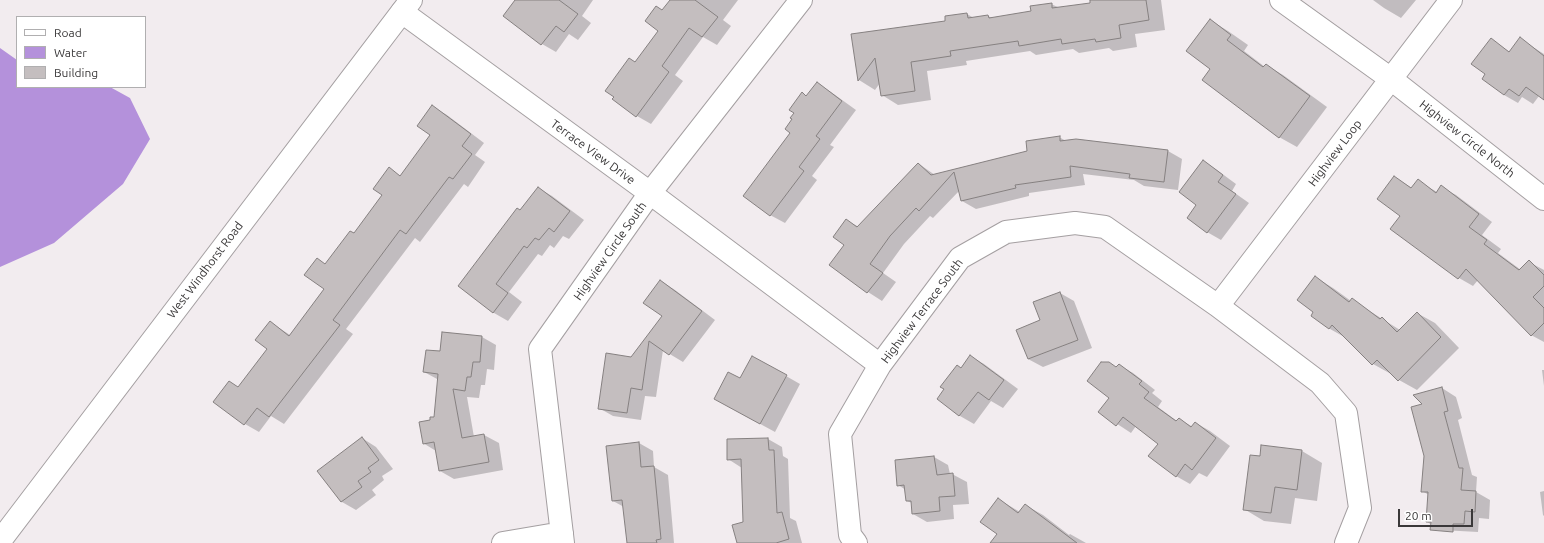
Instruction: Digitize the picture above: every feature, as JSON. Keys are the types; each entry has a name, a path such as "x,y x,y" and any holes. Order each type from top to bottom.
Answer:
{"street":[{"name":"Highview Circle South","path":"562,538 540,350 650,193 801,0"},
{"path":"1281,0 1390,79"},
{"name":"Highview Loop","path":"1218,306 1451,0"},
{"name":"Terrace View Drive","path":"406,6 650,193 880,365"},
{"name":"West Windhorst Road","path":"0,541 406,6"},
{"name":"Highview Circle North","path":"1390,79 1544,199"},
{"name":"Highview Terrace South","path":"856,543 850,535 840,434 880,365 960,258 1006,232 1075,223 1105,227 1218,306 1320,383 1346,413 1360,508 1346,543"},
{"path":"503,543 562,538"}],"water":[{"path":"0,48 16,59 16,88 112,88 130,98 150,139 123,184 54,243 0,267"}],"building":[{"path":"515,0 559,0 578,14 564,32 556,26 541,45 503,16"},
{"path":"670,0 695,0 718,17 702,37 689,28 662,66 669,72 636,117 612,99 614,97 605,91 629,58 635,62 658,31 645,21 656,6 662,10"},
{"path":"1090,0 1146,0 1149,20 1119,25 1121,38 1096,42 1095,39 1062,44 1061,39 1019,46 1018,41 950,51 951,56 911,62 915,91 881,96 875,58 858,81 851,34 945,21 945,16 967,13 968,18 988,15 989,18 1031,11 1030,6 1052,3 1052,8 1090,3"},
{"path":"1210,19 1231,35 1227,40 1263,67 1266,64 1310,96 1279,138 1202,80 1210,69 1186,51"},
{"path":"1520,37 1544,56 1544,100 1526,87 1519,96 1509,89 1504,95 1482,79 1485,74 1471,64 1491,38 1509,52"},
{"path":"817,82 842,101 816,136 820,139 799,167 804,171 770,216 743,196 790,133 785,129 794,113 789,110 802,92 806,96"},
{"path":"432,105 471,134 462,146 472,154 453,179 449,177 406,234 400,230 333,320 340,325 269,417 257,408 244,425 213,402 229,381 238,387 267,349 255,340 270,321 289,336 324,289 304,275 317,258 325,264 350,231 354,233 382,195 373,189 389,167 400,176 430,135 417,126"},
{"path":"1060,136 1060,141 1076,139 1168,150 1164,182 1129,178 1130,174 1070,166 1071,177 1015,185 1016,188 961,201 954,172 919,211 916,208 890,236 870,264 883,273 867,293 829,265 844,245 833,237 846,219 857,227 918,163 931,175 1027,151 1026,141"},
{"path":"1203,160 1223,175 1218,182 1236,194 1207,233 1187,218 1196,205 1179,192"},
{"path":"1394,176 1411,188 1418,179 1436,193 1441,185 1479,214 1469,227 1487,240 1484,244 1519,270 1529,260 1544,275 1544,286 1533,297 1544,308 1544,323 1531,336 1466,269 1458,279 1390,229 1400,216 1377,199"},
{"path":"538,187 570,211 554,232 549,228 539,240 535,238 527,248 524,246 496,284 508,293 493,313 458,286 517,208 520,210"},
{"path":"1315,276 1349,302 1352,298 1380,319 1382,317 1397,332 1417,312 1441,337 1398,381 1377,360 1372,365 1332,325 1329,329 1311,316 1313,312 1297,300"},
{"path":"660,280 702,311 669,355 649,341 642,390 631,388 627,413 598,409 606,353 631,357 662,316 643,303"},
{"path":"1060,292 1078,340 1028,359 1016,330 1040,320 1033,302"},
{"path":"442,332 482,336 480,362 473,362 471,377 467,377 465,391 453,389 462,438 484,434 489,462 439,471 434,442 423,444 419,422 430,420 430,417 434,417 438,374 423,372 426,350 440,351"},
{"path":"970,355 1004,380 989,400 978,392 959,416 937,399 944,389 940,387 957,365 961,368"},
{"path":"752,356 787,375 760,424 714,399 728,372 740,378"},
{"path":"1101,362 1109,362 1116,367 1119,364 1142,381 1139,384 1149,392 1144,398 1176,421 1179,418 1191,427 1195,422 1216,438 1192,470 1185,464 1176,477 1148,456 1158,444 1123,417 1116,426 1098,412 1109,398 1087,381"},
{"path":"1442,387 1448,411 1444,412 1459,468 1463,468 1461,490 1476,491 1475,512 1465,511 1464,524 1453,524 1453,532 1430,530 1431,522 1426,522 1428,492 1421,492 1424,456 1411,407 1422,404 1413,395"},
{"path":"362,437 379,460 368,468 371,472 358,481 362,487 341,502 317,471"},
{"path":"768,438 769,450 774,450 777,513 782,512 789,539 776,543 737,543 732,525 743,522 741,459 727,460 727,439"},
{"path":"639,442 641,467 654,466 661,539 656,540 657,543 627,543 622,500 612,501 606,446"},
{"path":"1261,445 1302,450 1297,490 1275,487 1271,513 1243,510 1250,455 1260,456"},
{"path":"934,456 937,475 953,473 955,496 939,497 940,511 912,514 911,501 906,501 904,485 897,486 895,460"},
{"path":"998,498 1018,513 1025,504 1077,543 990,543 997,534 980,522"}]}
